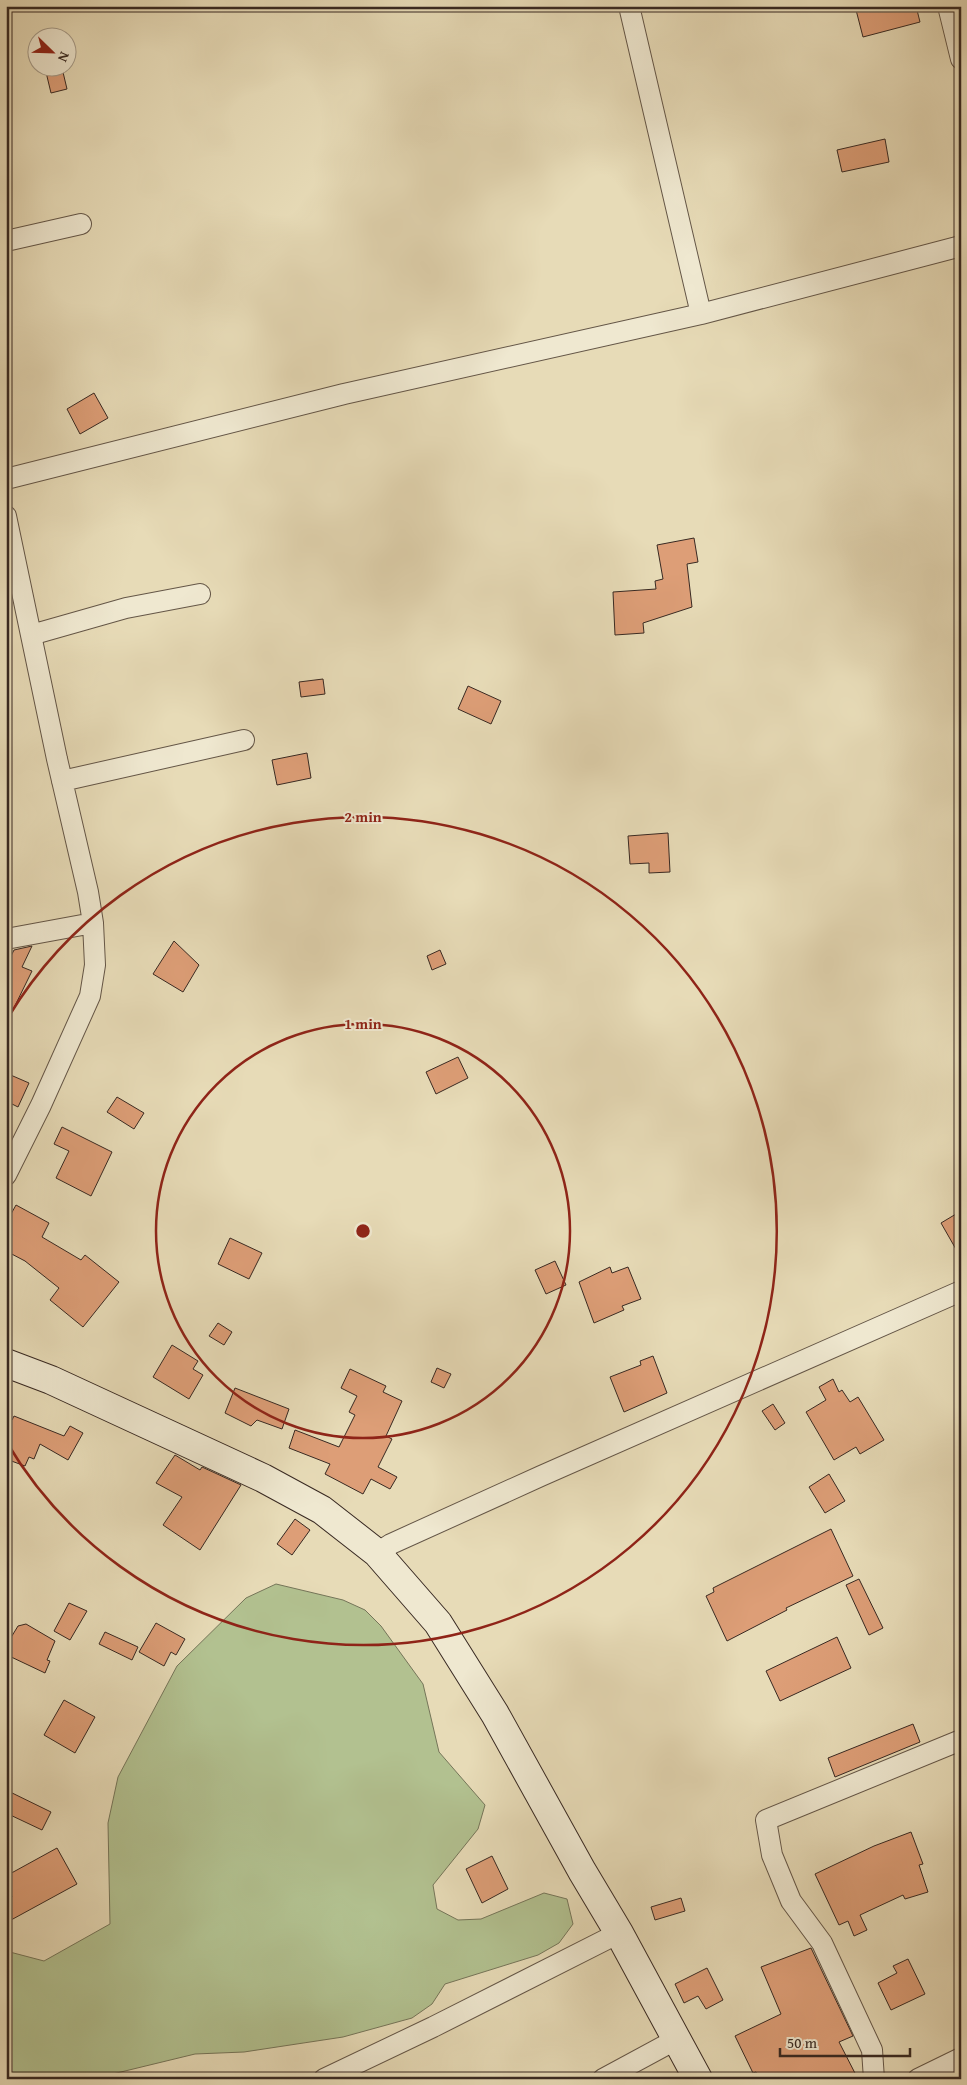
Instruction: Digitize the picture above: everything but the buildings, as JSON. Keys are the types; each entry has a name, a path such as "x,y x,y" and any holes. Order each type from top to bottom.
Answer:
{"main road":[{"path":"6,1363 51,1380 263,1478 322,1510 377,1553 438,1623 495,1714 582,1871 619,1933 698,2079"}],"street":[{"path":"628,6 701,314"},
{"path":"948,6 961,59"},
{"path":"6,242 81,224"},
{"path":"6,479 344,394 701,314 961,246"},
{"path":"6,516 62,781 88,892 93,923 95,965 90,996 41,1105 6,1174"},
{"path":"31,635 126,608 200,594"},
{"path":"62,781 244,740"},
{"path":"6,939 93,923"},
{"path":"377,1553 391,1544 541,1476 961,1291"},
{"path":"874,2079 872,2050 822,1943 791,1901 772,1854 766,1820 961,1740"},
{"path":"324,2079 433,2027 619,1933"},
{"path":"602,2079 677,2039"},
{"path":"918,2079 961,2058"}],"green space":[{"path":"276,1584 343,1600 365,1610 381,1626 423,1684 439,1752 485,1805 478,1829 433,1885 437,1909 458,1920 481,1919 544,1893 567,1899 573,1924 559,1943 538,1955 445,1984 432,2004 412,2018 343,2037 244,2052 195,2054 92,2079 6,2079 6,1951 44,1961 110,1924 108,1823 118,1777 177,1666 246,1598"}]}
